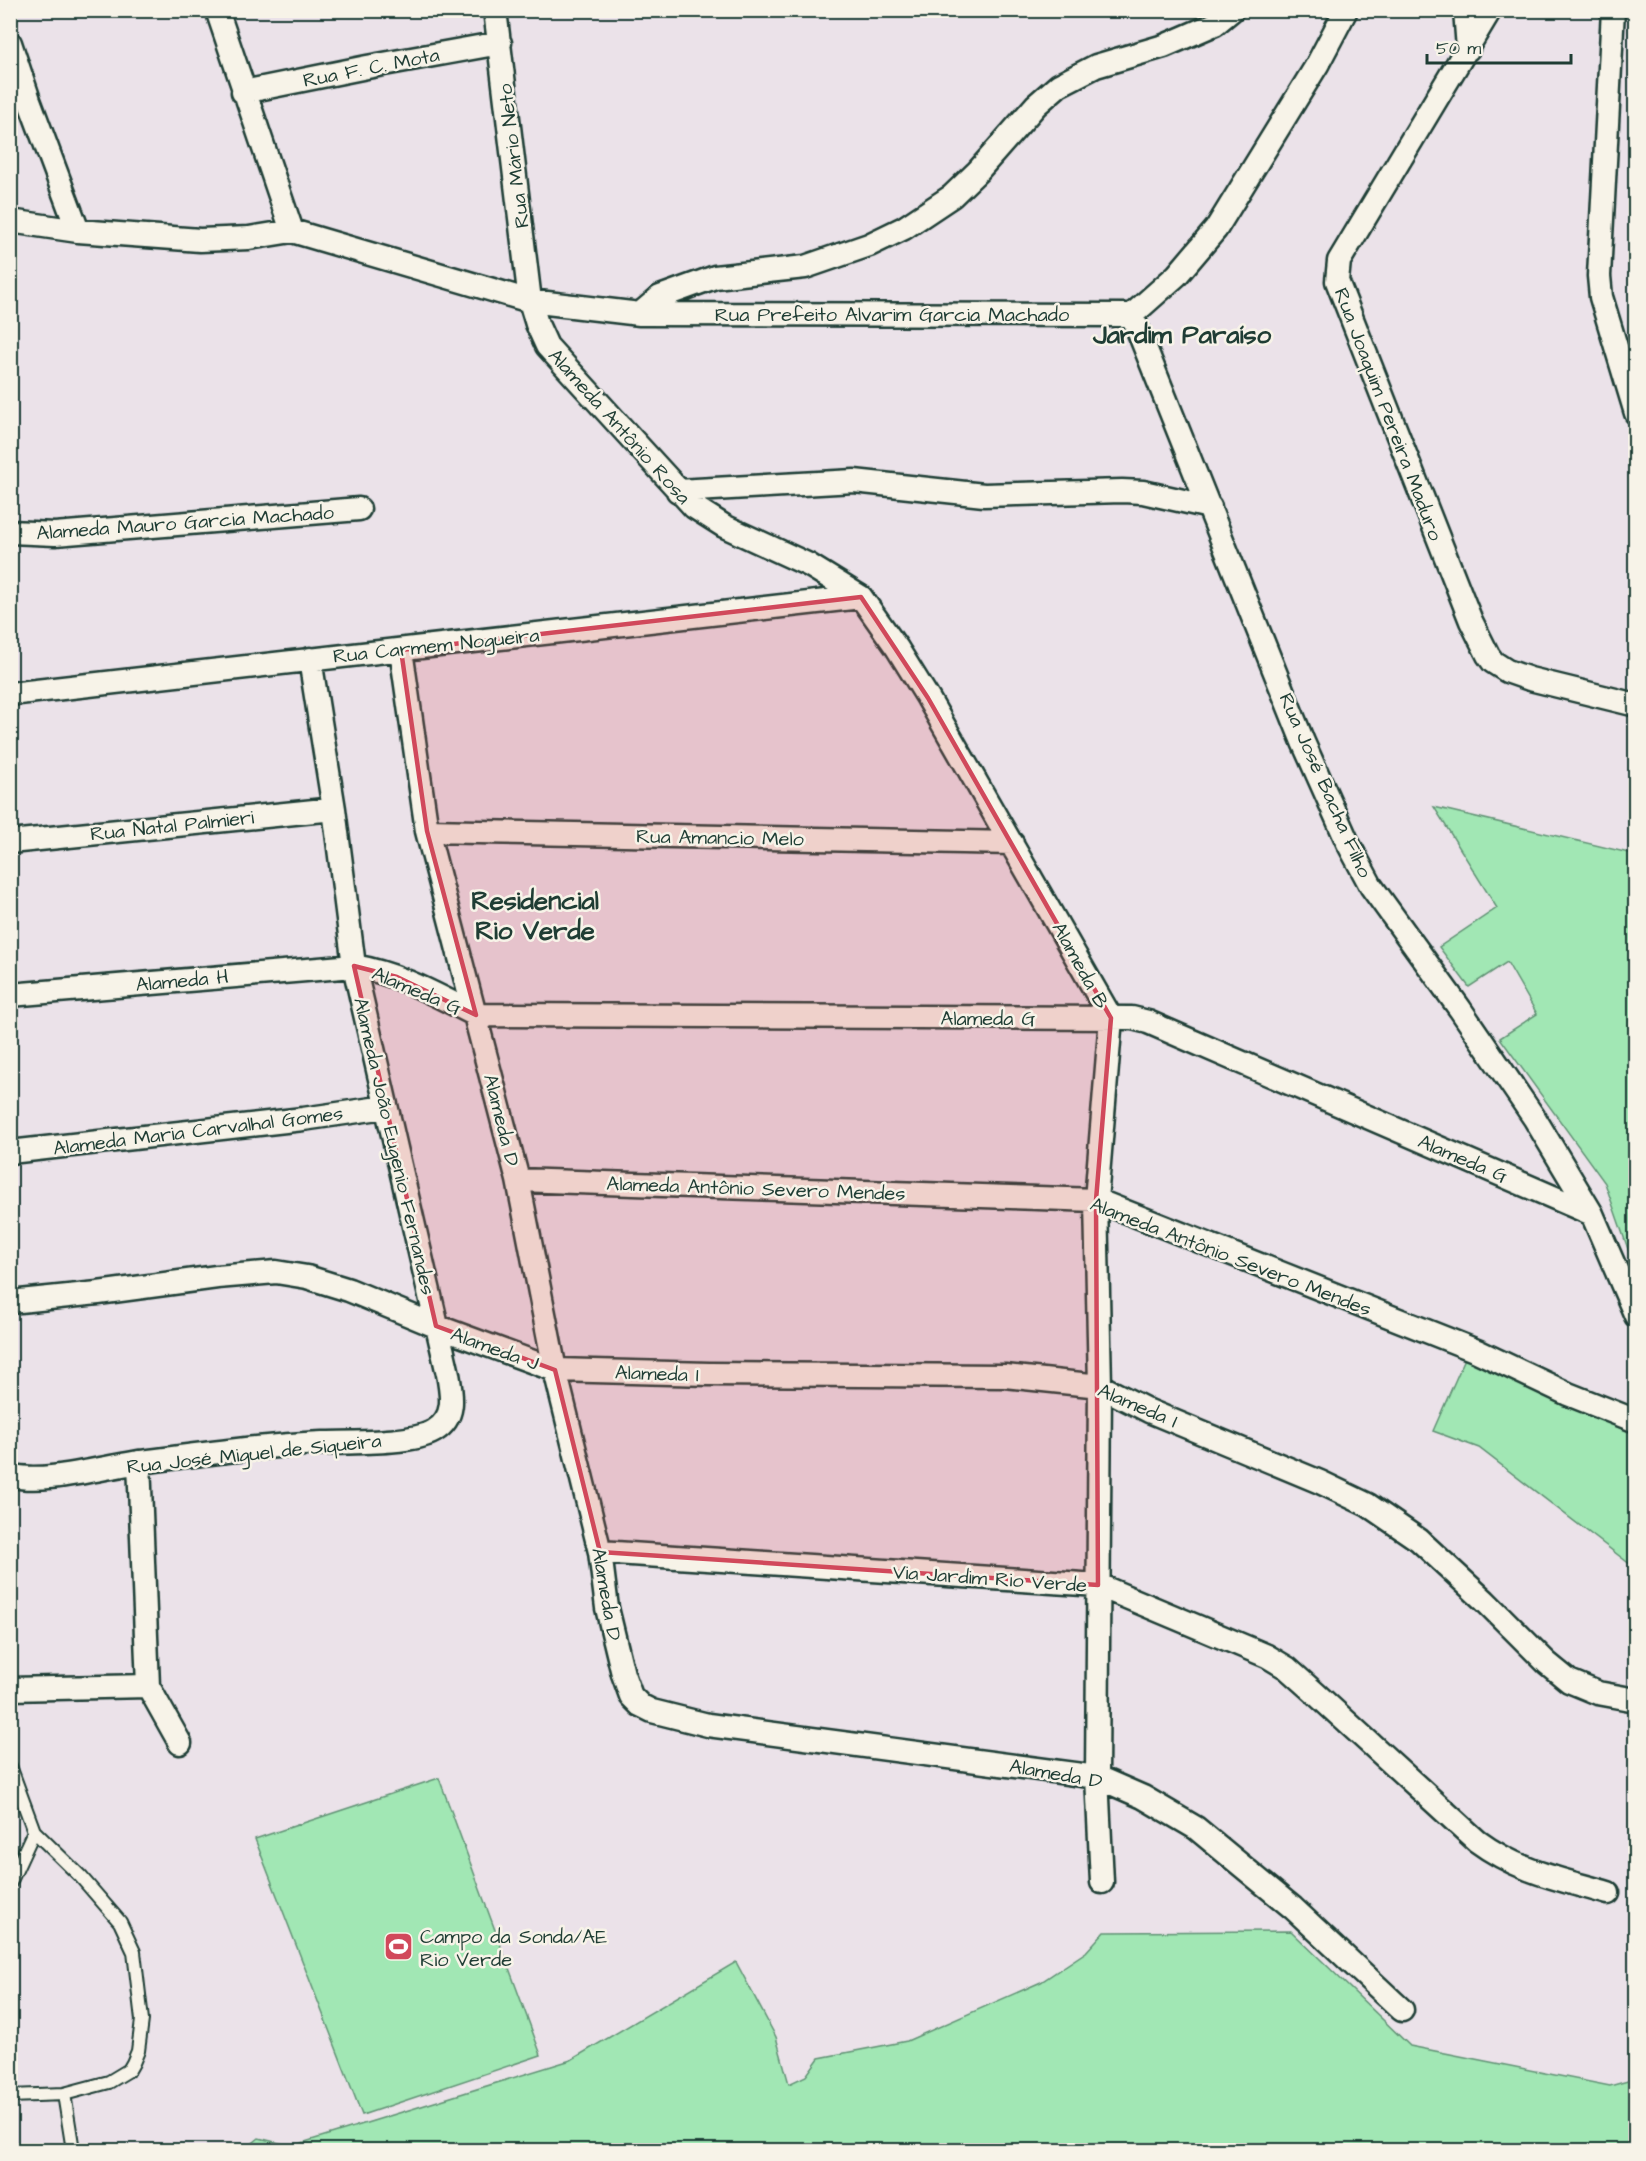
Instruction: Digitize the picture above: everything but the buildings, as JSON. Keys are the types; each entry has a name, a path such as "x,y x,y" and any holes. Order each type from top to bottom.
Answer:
{"street":[{"path":"10,221 78,231 200,240 249,238 292,231 217,10"},
{"name":"Rua Mário Neto","path":"495,10 530,301"},
{"path":"640,314 660,297 716,277 805,267 869,245 904,228 952,196 978,171 1036,105 1059,85 1095,66 1164,46 1215,24 1232,10"},
{"path":"1132,315 1177,275 1216,229 1317,65 1346,10"},
{"path":"1465,10 1468,49"},
{"name":"Rua Joaquim Pereira Maduro","path":"1490,10 1339,261 1337,282 1483,649 1493,662 1507,671 1530,679 1635,705"},
{"path":"1613,10 1599,276 1601,297 1635,413"},
{"path":"10,43 20,97 78,231"},
{"name":"Rua F. C. Mota","path":"243,92 367,67 500,44"},
{"name":"Rua Prefeito Alvarim Garcia Machado","path":"292,231 530,301 640,314 1132,315"},
{"name":"Alameda Antônio Rosa","path":"530,301 547,346 678,491 702,513 724,526 809,565 861,597"},
{"name":"Rua José Bacha Filho","path":"1132,315 1303,741 1348,843 1371,886 1460,1009 1528,1110 1592,1214 1635,1316"},
{"path":"678,491 854,482 1003,496 1086,490 1143,492 1210,507"},
{"name":"Alameda Mauro Garcia Machado","path":"10,532 55,534 359,509"},
{"name":"Rua Carmem Nogueira","path":"10,694 861,597"},
{"name":"Alameda B","path":"861,597 909,668 1111,1018 1096,1200 1100,1386 1097,1777 1102,1882"},
{"name":"Alameda D","path":"400,650 427,831 518,1180 555,1370 600,1552 607,1608 626,1684 634,1701 652,1711 708,1725 1097,1777 1143,1797 1196,1828 1293,1908 1402,2010"},
{"name":"Alameda João Eugenio Fernandes","path":"310,659 334,809 354,966 448,1374"},
{"name":"Rua Natal Palmieri","path":"10,842 334,809"},
{"name":"Rua Amancio Melo","path":"427,831 1012,843"},
{"name":"Alameda G","path":"354,966 381,971 397,977 476,1015 1127,1017 1148,1022 1592,1214"},
{"name":"Alameda H","path":"10,995 354,966"},
{"name":"Alameda Maria Carvalhal Gomes","path":"10,1152 303,1119 386,1107"},
{"name":"Alameda Antônio Severo Mendes","path":"518,1180 1096,1200 1477,1351 1568,1394 1635,1421"},
{"name":"Alameda J","path":"10,1302 276,1272 300,1275 349,1290 436,1326 555,1370"},
{"name":"Alameda I","path":"555,1370 709,1374 1005,1376 1100,1386 1149,1411 1320,1482 1368,1505 1419,1540 1547,1663 1569,1681 1598,1693 1635,1700"},
{"name":"Rua José Miguel de Siqueira","path":"10,1475 32,1478 67,1475 139,1462 295,1444 420,1436 437,1429 448,1418 452,1401 448,1374"},
{"path":"139,1462 148,1686 180,1743"},
{"name":"Via Jardim Rio Verde","path":"600,1552 1098,1585 1267,1656 1287,1668 1477,1841 1495,1854 1525,1869 1608,1893"},
{"path":"10,1689 148,1686"}],"lane":[{"path":"10,1766 34,1831 81,1878 120,1922 134,1952 142,2020 138,2051 129,2070 110,2082 64,2094 10,2096"},
{"path":"10,1883 34,1831"},
{"path":"64,2094 73,2151"}],"highlighted area":[{"path":"861,597 928,698 1111,1018 1096,1200 1098,1585 600,1552 555,1370 436,1326 354,966 397,977 476,1015 427,831 401,650"}],"green space":[{"path":"1434,807 1635,853 1635,1269 1605,1183 1500,1038 1537,1014 1507,962 1469,987 1439,947 1497,908"},
{"path":"1466,1356 1635,1434 1635,1568 1479,1448 1433,1431"},
{"name":"Campo da Sonda/AE Rio Verde","path":"439,1778 541,2055 362,2115 255,1839"},
{"path":"1291,1931 1410,2046 1610,2086 1635,2079 1635,2150 244,2150 259,2138 292,2146 571,2060 736,1962 776,2037 789,2084 806,2076 819,2058 907,2041 1041,1982 1086,1952 1104,1932"}],"place":[{"name":"Campo da Sonda/AE Rio Verde","path":"399,1947"}],"district":[{"name":"Jardim Paraíso","path":"1182,334"},
{"name":"Residencial Rio Verde","path":"535,915"}]}
